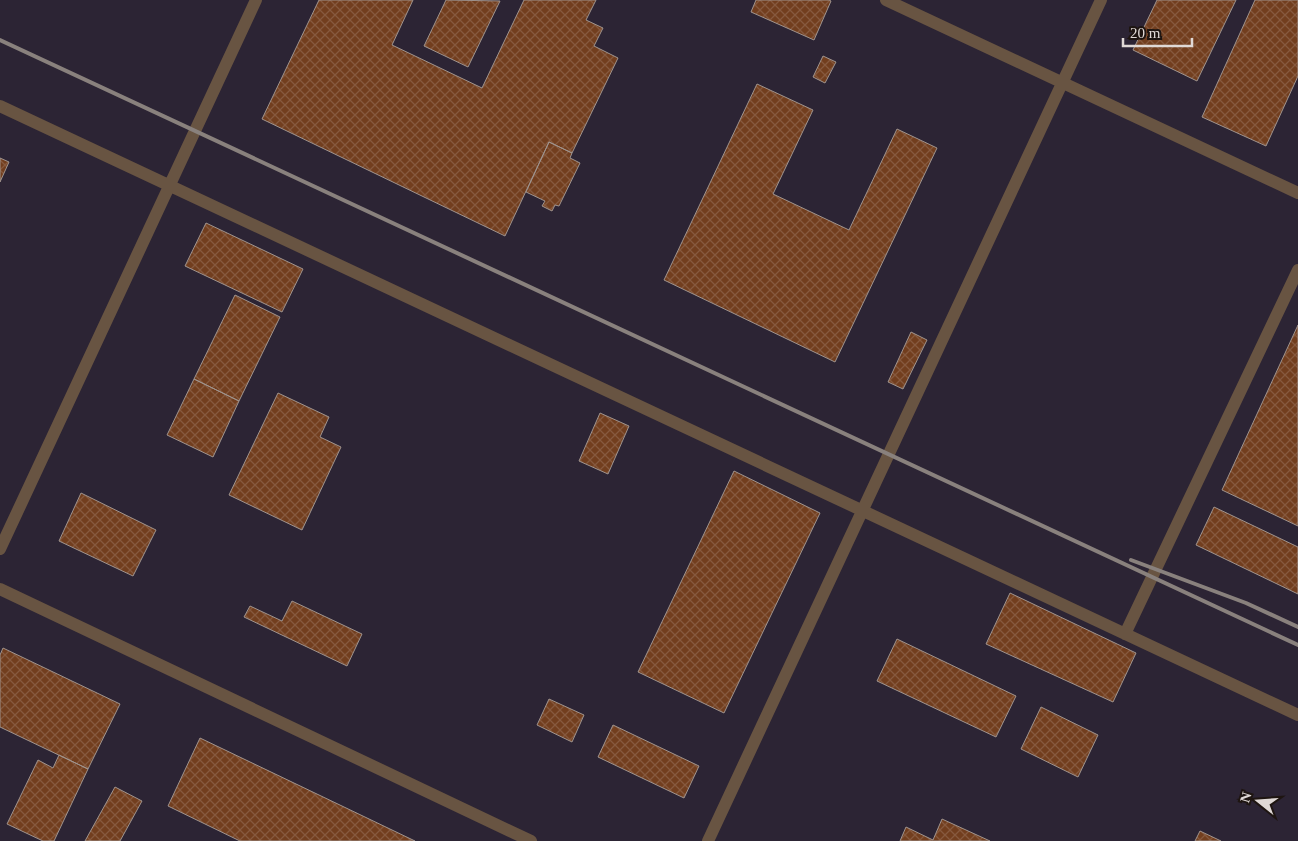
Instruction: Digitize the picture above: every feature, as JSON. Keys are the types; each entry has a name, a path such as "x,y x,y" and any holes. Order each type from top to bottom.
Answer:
{"lane":[{"path":"0,549 256,0"},
{"path":"886,0 1298,193"},
{"path":"708,841 1101,0"},
{"path":"0,106 1298,715"},
{"path":"1125,634 1298,270"},
{"path":"0,589 518,838 532,841"}],"shaded area":[{"path":"0,0 1298,0 1298,841 0,841"}],"building":[{"path":"319,0 413,0 392,45 482,88 524,0 596,0 586,20 603,28 594,46 618,58 572,153 549,142 505,236 262,119"},
{"path":"446,0 500,1 468,67 424,46"},
{"path":"756,0 831,1 814,40 751,12"},
{"path":"1157,0 1236,0 1197,81 1133,50"},
{"path":"1255,0 1298,0 1298,76 1266,146 1202,117"},
{"path":"823,56 836,62 825,83 813,77"},
{"path":"757,84 813,110 773,194 849,230 897,129 937,148 835,362 664,280"},
{"path":"549,142 572,153 570,158 580,163 559,206 555,205 552,211 542,206 545,201 526,192"},
{"path":"0,158 9,162 0,182"},
{"path":"206,223 303,269 282,312 185,266"},
{"path":"235,295 280,317 239,401 194,379"},
{"path":"1298,325 1298,526 1222,490"},
{"path":"911,332 927,340 903,389 888,382"},
{"path":"194,379 239,401 213,457 167,435"},
{"path":"278,393 329,417 320,437 341,447 302,530 229,495"},
{"path":"600,413 629,426 608,474 579,461"},
{"path":"734,471 820,513 724,713 638,672"},
{"path":"81,493 156,530 133,576 59,541"},
{"path":"1214,507 1298,547 1298,594 1196,545"},
{"path":"1010,593 1136,653 1113,702 986,644"},
{"path":"292,601 362,634 347,666 244,617 250,606 282,621"},
{"path":"897,639 1016,696 996,737 877,681"},
{"path":"3,648 120,704 88,769 0,727 0,655"},
{"path":"549,699 584,715 572,742 537,725"},
{"path":"1041,707 1098,735 1078,777 1021,749"},
{"path":"613,725 699,766 684,798 598,757"},
{"path":"200,738 415,841 240,841 168,806"},
{"path":"59,755 88,769 54,841 43,841 7,824 38,760 53,768"},
{"path":"115,787 142,801 120,841 85,841"},
{"path":"942,819 990,841 900,841 906,827 933,840"},
{"path":"1200,831 1221,841 1195,841"}],"railway":[{"path":"0,40 1298,645"},
{"path":"1131,560 1246,603 1298,627"}]}
